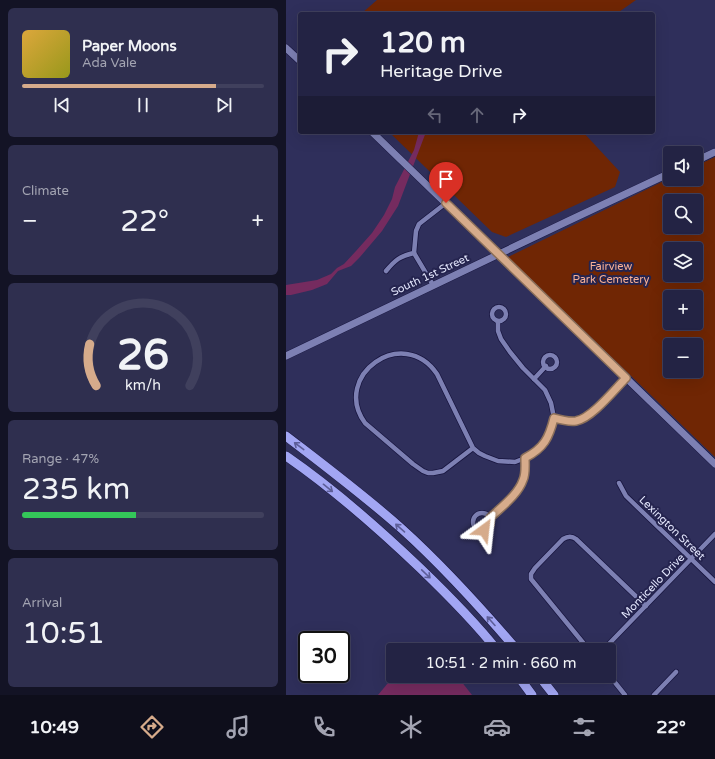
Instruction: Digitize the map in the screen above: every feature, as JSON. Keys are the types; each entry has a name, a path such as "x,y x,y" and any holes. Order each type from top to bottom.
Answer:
{"highway":[{"path":"286,436 356,490 402,529 452,577 510,643"},
{"path":"286,456 329,488 390,539 440,587 492,643"},
{"path":"523,683 532,695"},
{"path":"545,683 554,695"}],"street":[{"path":"286,48 298,59"},
{"path":"374,134 715,464"},
{"path":"703,158 715,152"},
{"name":"South 1st Street","path":"286,356 432,285 663,176"},
{"path":"432,285 414,253 416,231 419,224 446,203"},
{"path":"386,271 398,259 405,255 414,253"},
{"path":"473,448 443,471 428,473 423,471 366,423 360,416 356,404 356,395 359,382 364,373 372,365 380,359 390,355 410,354 420,358 430,365 437,374 473,448 485,456 498,461 515,462 525,458 538,450 545,442 549,435 554,418 551,403 545,390 516,360 501,339 498,331 498,321"},
{"path":"534,379 546,366"},
{"path":"554,418 574,421 585,418 596,409 626,378"},
{"path":"490,518 514,495 523,482 525,458"},
{"name":"Lexington Street","path":"619,483 626,496 715,582"},
{"name":"Monticello Drive","path":"610,643 715,534"},
{"path":"583,643 532,582 531,578 532,572 535,568 566,537 571,536 576,539 646,606"},
{"path":"654,695 676,672"},
{"path":"615,683 625,695"}],"green space":[{"path":"377,0 636,0 619,12 363,12"},
{"path":"391,134 585,134 620,172 615,187 506,237 492,232"},
{"name":"Fairview Park Cemetery","path":"715,157 715,457 508,257 663,181 663,186 703,186 703,163"}],"shaded area":[{"path":"418,134 425,134 398,206 382,231 360,257 351,266 338,271 327,284 312,290 286,295 286,285 317,280 331,274 344,264 372,233 384,215 392,199 395,187 414,150"},
{"path":"388,683 463,683 472,695 378,695"}],"route":[{"path":"446,203 626,378 591,414 585,418 574,421 554,418 552,428 545,442 538,450 525,458 524,478 518,490 490,518 489,527 484,530"}]}
